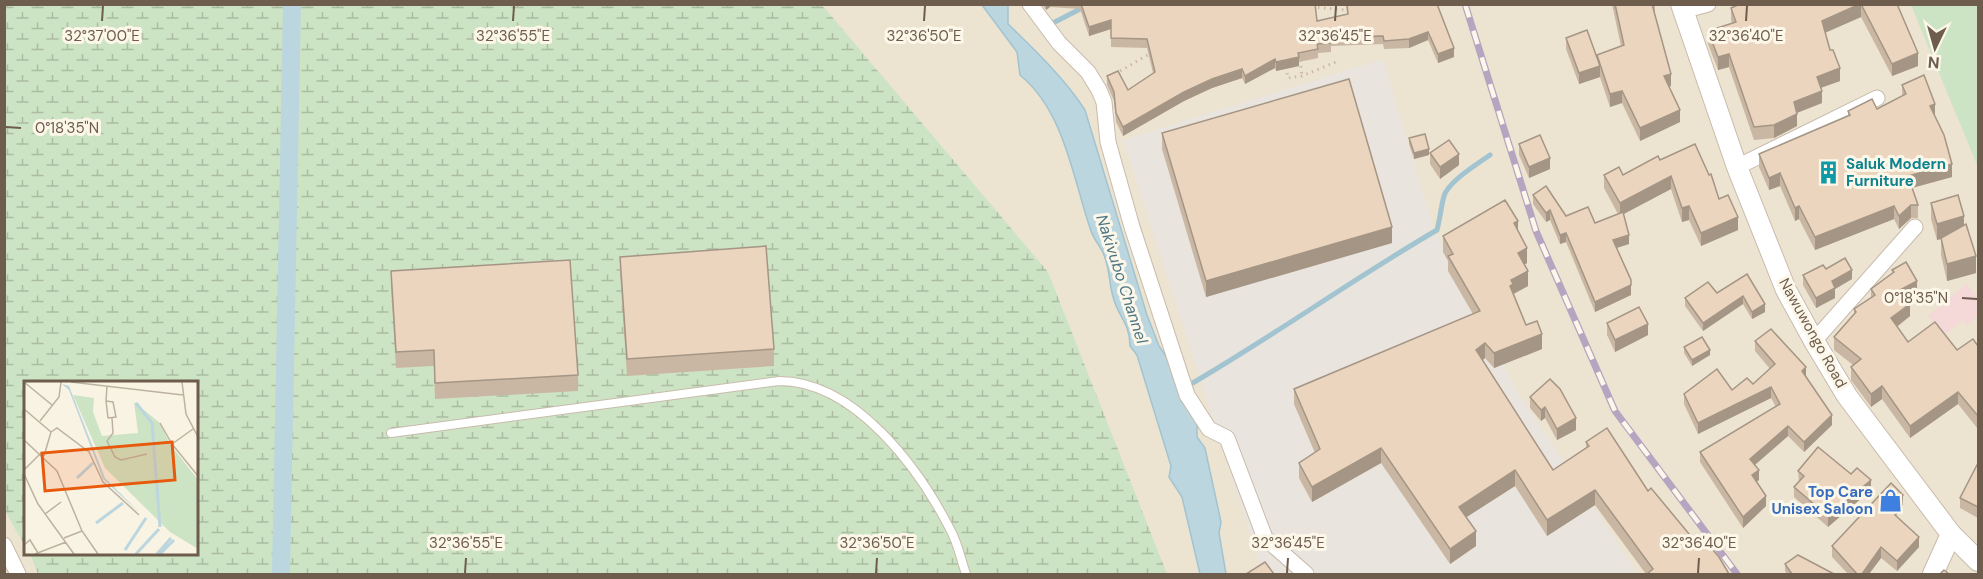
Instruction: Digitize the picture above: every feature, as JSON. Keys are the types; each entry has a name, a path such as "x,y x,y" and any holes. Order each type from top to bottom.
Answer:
{"street":[{"path":"1030,4 1059,43 1088,72 1104,102 1108,142 1132,227 1187,395 1209,429 1227,438 1264,538 1306,574"},
{"path":"1681,8 1708,4"},
{"name":"Nawuwongo Road","path":"1681,8 1737,166 1786,290 1847,396 1951,534 1978,561"},
{"path":"1737,166 1877,98"},
{"path":"1814,341 1915,227"},
{"path":"1933,574 1951,534"},
{"path":"4,545 18,574"}],"lane":[{"path":"391,433 778,381 800,381 821,388 855,407 885,437 926,489 952,532 966,574"}],"path":[{"path":"1308,7 1331,6 1346,10 1353,4 1360,7"},
{"path":"1110,78 1123,67 1153,53"},
{"path":"1299,57 1302,76"},
{"path":"1284,60 1288,78 1302,76 1336,62"}],"shaded area":[{"path":"4,5 1978,5 1978,574 5,574"},
{"path":"1383,59 1432,223 1517,391 1638,574 1263,574 1123,140"},
{"path":"1967,284 1978,299 1978,316 1967,325 1963,320 1943,336 1928,316"}],"green space":[{"path":"4,5 822,5 1048,272 1167,574 38,574 30,555 198,555 198,381 24,381 24,544 4,509"},
{"path":"1911,5 1978,5 1978,167"}],"water":[{"name":"Nakivubo Channel","path":"982,5 1008,5 1008,24 1059,76 1085,110 1147,315 1159,346 1177,373 1181,401 1197,420 1197,437 1205,448 1221,522 1219,533 1226,574 1200,574 1182,497 1169,477 1171,466 1137,355 1130,346 1127,327 1116,307 1106,260 1091,231 1066,147 1048,108 1020,75 1017,52"}],"building":[{"path":"1081,4 1315,4 1317,21 1348,14 1347,4 1437,4 1454,48 1438,54 1428,32 1409,39 1384,41 1383,36 1331,37 1331,43 1317,44 1318,49 1298,53 1299,57 1276,62 1275,59 1245,76 1242,69 1212,79 1184,92 1123,127 1116,113 1114,92 1107,76 1118,71 1128,90 1155,72 1147,39 1111,38 1111,20 1089,27"},
{"path":"1615,4 1652,4 1671,74 1664,76 1680,110 1640,128 1622,91 1610,94 1597,55 1624,45"},
{"path":"1740,4 1860,4 1822,21 1830,50 1833,50 1840,68 1817,77 1822,91 1794,102 1797,114 1774,125 1754,127 1729,54 1718,57 1708,31 1736,22 1731,8"},
{"path":"1861,4 1897,4 1918,53 1892,64"},
{"path":"1587,30 1600,66 1579,73 1566,38"},
{"path":"1924,75 1935,104 1930,106 1944,135 1952,164 1908,176 1918,205 1911,205 1899,216 1894,206 1815,237 1799,206 1795,208 1780,173 1769,178 1759,154 1850,115 1848,111 1872,99 1877,109 1906,94 1902,85"},
{"path":"1349,79 1392,227 1206,281 1162,133"},
{"path":"1425,134 1429,149 1414,153 1409,138"},
{"path":"1540,135 1550,158 1529,167 1519,144"},
{"path":"1449,140 1459,154 1440,167 1430,153"},
{"path":"1695,144 1709,175 1711,174 1719,199 1728,195 1738,217 1701,233 1689,206 1682,208 1671,176 1620,203 1604,175 1619,167 1623,175 1658,156 1660,160"},
{"path":"1546,186 1566,216 1588,207 1595,223 1623,212 1629,235 1613,240 1631,280 1631,285 1595,302 1566,233 1560,235 1550,210 1546,213 1533,195"},
{"path":"1958,195 1964,216 1937,224 1931,203"},
{"path":"1505,200 1518,221 1514,223 1527,248 1518,253 1528,271 1511,280 1513,284 1510,286 1526,325 1537,321 1542,334 1494,353 1485,343 1476,350 1553,470 1589,446 1586,442 1607,428 1648,491 1651,488 1694,540 1700,535 1719,557 1729,574 1647,574 1653,569 1595,490 1547,520 1515,470 1459,507 1476,531 1450,549 1381,448 1312,487 1299,463 1320,449 1294,389 1480,311 1448,256 1453,254 1443,236"},
{"path":"1966,224 1976,256 1947,264 1941,238"},
{"path":"766,246 774,349 627,359 620,257"},
{"path":"1845,258 1852,270 1832,281 1835,288 1816,298 1803,275 1823,265 1826,269"},
{"path":"570,260 578,375 435,383 434,350 396,352 391,271"},
{"path":"1906,262 1917,281 1900,290 1910,304 1891,318 1908,342 1935,322 1957,350 1973,339 1978,346 1978,416 1958,392 1910,426 1882,386 1871,394 1851,367 1861,359 1834,337 1856,312 1854,309 1875,295 1871,289 1894,272 1892,270"},
{"path":"1747,274 1765,304 1752,312 1743,296 1703,323 1685,298 1708,282 1717,293"},
{"path":"1639,307 1648,324 1615,340 1607,323"},
{"path":"1771,329 1806,367 1802,371 1832,415 1804,442 1788,426 1750,459 1759,470 1752,475 1766,496 1743,517 1700,452 1780,404 1771,387 1698,423 1684,394 1717,369 1732,390 1747,378 1753,384 1775,364 1755,341"},
{"path":"1702,337 1710,350 1692,360 1684,347"},
{"path":"1550,379 1560,389 1576,418 1557,429 1545,407 1541,410 1530,397"},
{"path":"1818,447 1851,474 1857,468 1871,480 1828,516 1794,487 1804,476 1798,471"},
{"path":"1978,463 1978,507 1960,498"},
{"path":"1891,483 1903,495 1891,507 1897,513 1895,515 1919,537 1897,561 1881,547 1862,574 1857,574 1832,546"},
{"path":"1798,555 1834,574 1792,574 1785,564"},
{"path":"1265,562 1274,574 1246,574"}],"waterway":[{"path":"281,574 292,4"},
{"path":"1049,25 1090,4"},
{"path":"1191,384 1437,230 1444,196 1451,185 1490,155"}],"railway":[{"path":"1465,4 1536,231 1615,411 1737,574"}],"place":[{"name":"Saluk Modern Furniture","path":"1828,173"},
{"name":"Top Care Unisex Saloon","path":"1891,501"}]}
